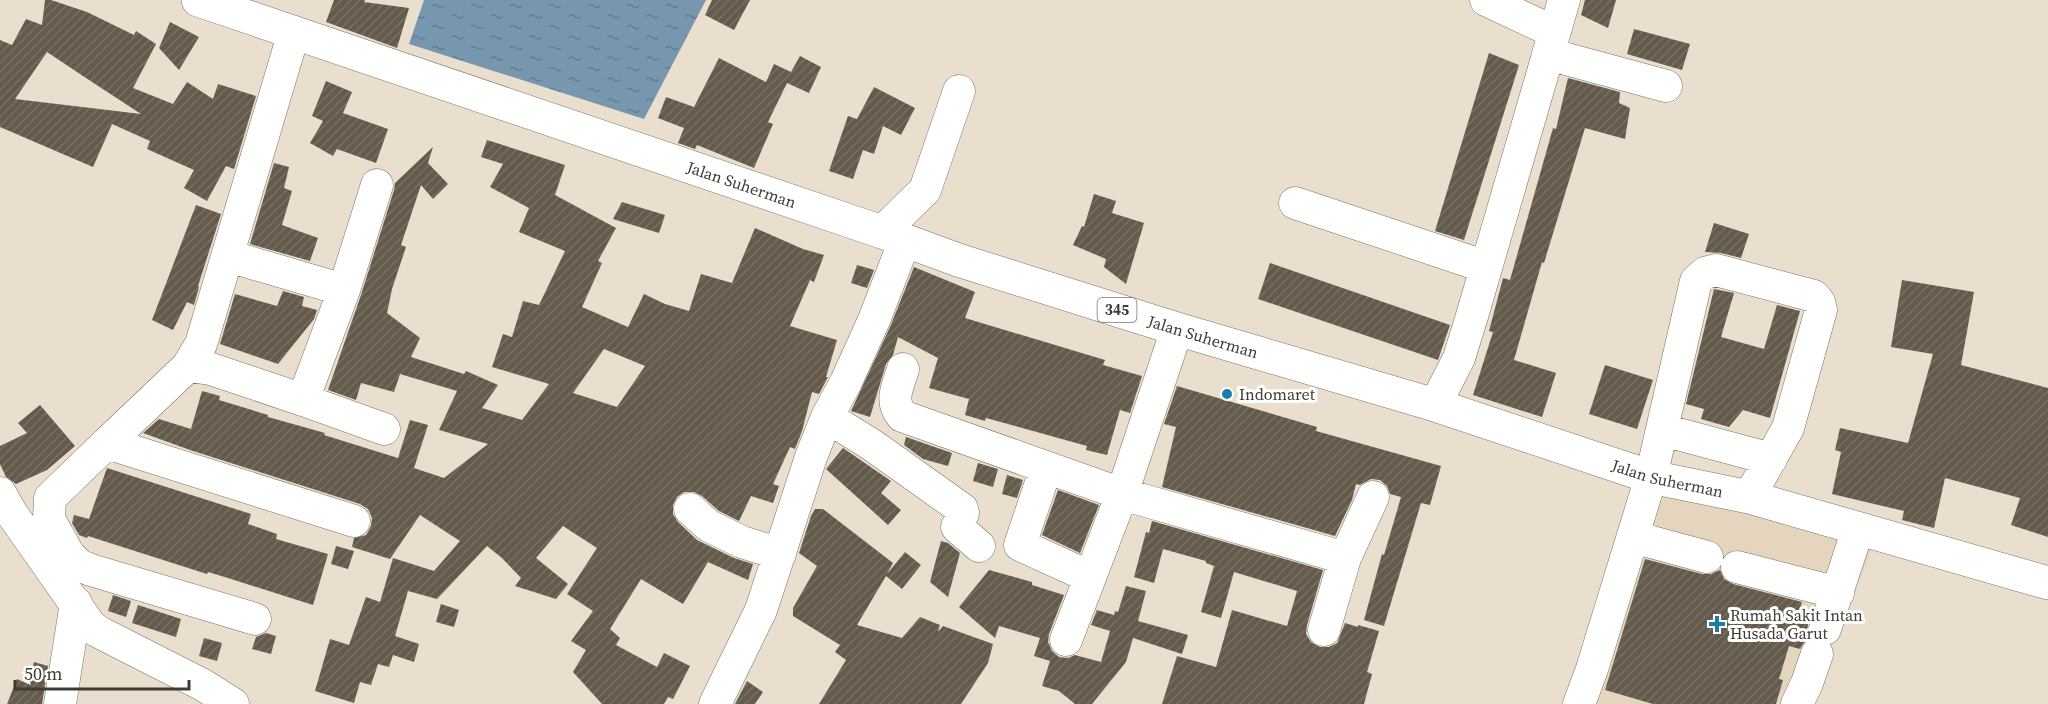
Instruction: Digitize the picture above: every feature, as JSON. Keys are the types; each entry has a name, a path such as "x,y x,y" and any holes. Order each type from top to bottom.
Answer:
{"main road":[{"name":"Jalan Suherman","path":"198,0 958,260 1178,329 1436,405 1651,477 1749,497 2048,584"}],"street":[{"path":"1486,0 1551,43 1666,86"},
{"path":"1436,405 1459,358 1564,0"},
{"path":"255,619 79,565 69,555 49,519 50,498 188,366 201,344 294,32"},
{"path":"715,704 760,610 811,457 827,417 846,382 874,320 893,236 925,190 959,91"},
{"path":"303,400 344,290 376,185"},
{"path":"1295,203 1486,267"},
{"path":"228,256 344,290"},
{"path":"1579,704 1592,669 1651,477 1696,281 1705,273 1716,270 1814,296 1821,310 1788,428 1749,497"},
{"path":"1066,640 1122,494 1178,329"},
{"path":"188,366 211,369 384,429"},
{"path":"903,369 895,397 896,408 902,416 1122,494 1345,558"},
{"path":"827,417 872,445 962,509 963,513 957,527 979,546"},
{"path":"1663,430 1771,459"},
{"path":"107,443 354,521"},
{"path":"1046,468 1020,545 1090,577"},
{"path":"0,493 12,514 90,625 105,636 203,685 233,704"},
{"path":"1324,630 1345,558 1373,497"},
{"path":"690,509 710,526 742,542 780,554"},
{"path":"1797,704 1808,683 1858,529"},
{"path":"1633,537 1707,557"},
{"path":"1737,567 1838,593"},
{"path":"60,704 75,603"}],"shaded area":[{"name":"Rumah Sakit Intan Husada Garut","path":"1634,484 1875,544 1805,704 1571,704"}],"water":[{"path":"424,0 706,0 644,119 409,44"}],"building":[{"path":"45,0 51,0 87,12 134,35 136,31 156,44 133,88 173,104 187,82 213,99 218,84 256,96 234,169 226,166 207,201 184,188 194,170 147,149 150,141 112,124 93,167 0,127 0,40 12,45 26,19 42,25","holes":["47,52 141,114 15,99"]},
{"path":"334,0 365,0 364,2 409,8 397,48 326,22"},
{"path":"712,0 750,0 734,30 705,15"},
{"path":"1585,0 1616,0 1608,28 1581,15"},
{"path":"170,22 199,37 179,70 159,48"},
{"path":"1634,29 1690,44 1682,70 1627,54"},
{"path":"1489,53 1519,65 1464,240 1435,231"},
{"path":"800,56 821,67 809,93 787,83 768,122 773,124 754,168 697,145 695,149 678,143 684,128 658,118 666,97 694,107 719,58 766,82 774,64 791,72"},
{"path":"1568,78 1620,92 1619,103 1630,108 1625,139 1585,128 1544,263 1542,262 1514,360 1556,373 1542,417 1473,395 1493,332 1489,331 1503,278 1510,280 1553,128 1556,129"},
{"path":"326,81 352,92 343,113 388,129 376,163 337,149 333,156 310,143 323,121 312,116"},
{"path":"874,87 915,108 901,135 883,126 874,154 863,150 853,179 829,171 848,116 857,119"},
{"path":"487,140 565,165 555,195 616,228 598,261 602,263 582,307 628,327 644,294 665,304 689,311 701,274 732,283 755,228 803,249 824,255 814,282 810,280 790,326 837,340 826,377 828,377 819,394 812,392 795,449 790,447 773,484 779,486 773,503 751,496 739,521 719,511 694,492 684,492 677,497 673,505 673,514 678,522 697,540 734,558 753,564 748,580 708,562 683,604 641,579 610,629 620,638 616,645 657,667 664,653 690,666 673,699 668,697 664,704 602,704 573,672 586,650 571,641 593,611 567,594 597,548 563,526 536,558 568,584 556,599 515,586 521,578 487,546 437,599 408,591 395,636 419,644 414,662 393,655 389,667 378,664 371,685 360,682 354,703 315,691 330,639 349,645 366,597 380,602 393,558 434,571 460,541 420,515 390,559 352,547 354,538 366,535 371,526 372,518 368,509 360,504 143,433 159,419 191,429 202,391 220,396 219,400 268,415 268,417 325,433 324,435 398,458 410,420 428,425 414,468 444,478 488,444 439,430 457,391 400,374 394,392 361,383 356,400 328,390 361,295 395,183 433,147 428,163 448,184 433,199 421,185 401,245 406,247 392,289 387,313 420,338 411,357 464,374 466,371 498,385 482,408 522,420 549,384 492,367 503,334 512,337 523,301 539,305 565,251 519,232 529,208 490,187 503,164 481,157","holes":["604,349 645,366 617,407 573,393"]},
{"path":"274,163 289,167 284,188 292,191 282,225 318,238 310,261 250,244"},
{"path":"1094,194 1116,201 1112,213 1144,223 1126,284 1104,267 1106,259 1073,245 1082,226 1084,227"},
{"path":"622,202 665,215 659,233 613,219"},
{"path":"196,205 221,214 194,305 187,302 173,330 152,320"},
{"path":"1714,223 1749,234 1741,258 1705,252"},
{"path":"1270,263 1450,325 1438,360 1258,299"},
{"path":"857,265 874,270 867,288 851,283"},
{"path":"914,267 975,292 965,318 1105,360 1103,365 1142,376 1130,413 1120,410 1107,455 1086,450 1087,446 986,418 985,421 965,415 969,399 929,388 938,358 898,337 893,355 886,364 870,417 851,411 890,327"},
{"path":"1902,280 1974,292 1961,365 2048,388 2048,537 2011,525 2020,498 1945,478 1934,528 1902,520 1904,511 1832,494 1841,452 1835,450 1840,428 1908,443 1933,354 1891,347"},
{"path":"1714,289 1734,293 1721,337 1764,349 1777,305 1800,311 1770,418 1743,410 1729,427 1701,419 1704,409 1686,404"},
{"path":"283,291 304,297 302,306 317,310 314,319 278,364 220,344 235,294 277,306"},
{"path":"1605,365 1653,380 1637,429 1589,414"},
{"path":"1177,386 1317,427 1316,431 1441,466 1430,505 1421,503 1384,626 1364,620 1401,497 1390,494 1387,486 1380,480 1371,479 1360,485 1356,484 1352,500 1335,536 1162,487 1176,427 1164,424"},
{"path":"40,405 75,446 47,470 16,484 6,477 0,464 0,446 27,433 18,423"},
{"path":"906,437 952,453 948,466 923,459 904,445"},
{"path":"843,448 891,481 881,493 901,510 888,525 826,469"},
{"path":"978,463 998,469 993,487 973,481"},
{"path":"107,468 251,514 248,524 277,534 276,539 328,554 313,605 79,535 72,523 74,515 89,519"},
{"path":"1007,475 1023,480 1017,498 1002,494"},
{"path":"1058,490 1099,505 1080,553 1042,535"},
{"path":"815,509 823,509 893,563 887,574 905,552 921,565 902,589 886,576 857,625 902,638 920,617 940,625 938,632 943,626 993,644 988,663 961,704 819,704 846,660 835,652 840,645 793,616 793,608 817,566 799,553"},
{"path":"1152,521 1323,570 1307,625 1306,634 1311,642 1320,647 1329,647 1337,643 1345,623 1379,631 1367,672 1372,674 1364,704 1162,704 1177,656 1216,667 1232,610 1287,626 1297,591 1234,572 1221,618 1201,612 1214,566 1206,561 1163,549 1154,583 1134,577 1146,532 1149,533"},
{"path":"941,541 948,543 960,553 948,597 930,582"},
{"path":"336,546 354,551 348,569 331,564"},
{"path":"1645,559 1702,574 1711,574 1720,570 1724,579 1733,584 1802,602 1796,621 1808,624 1807,632 1810,638 1800,649 1789,646 1779,679 1783,680 1776,704 1653,704 1605,690"},
{"path":"989,570 1032,582 1032,585 1064,595 1048,642 1052,651 1059,657 1068,658 1075,655 1101,662 1110,631 1091,625 1097,610 1114,615 1115,611 1118,612 1126,586 1146,591 1138,621 1188,635 1182,654 1133,638 1126,662 1092,704 1075,704 1059,691 1042,686 1050,661 1034,656 1040,638 999,626 995,638 959,607"},
{"path":"113,595 131,601 126,617 108,611"},
{"path":"441,604 459,610 454,627 436,622"},
{"path":"138,605 181,619 176,637 132,623"},
{"path":"266,633 276,636 271,654 252,649 256,637"},
{"path":"204,638 222,643 217,661 199,656"},
{"path":"34,662 48,666 42,704 7,704 17,679 28,684"},
{"path":"747,681 763,692 755,704 735,704"}],"place":[{"name":"Indomaret","path":"1227,394"},
{"name":"Rumah Sakit Intan Husada Garut","path":"1717,624"}]}
